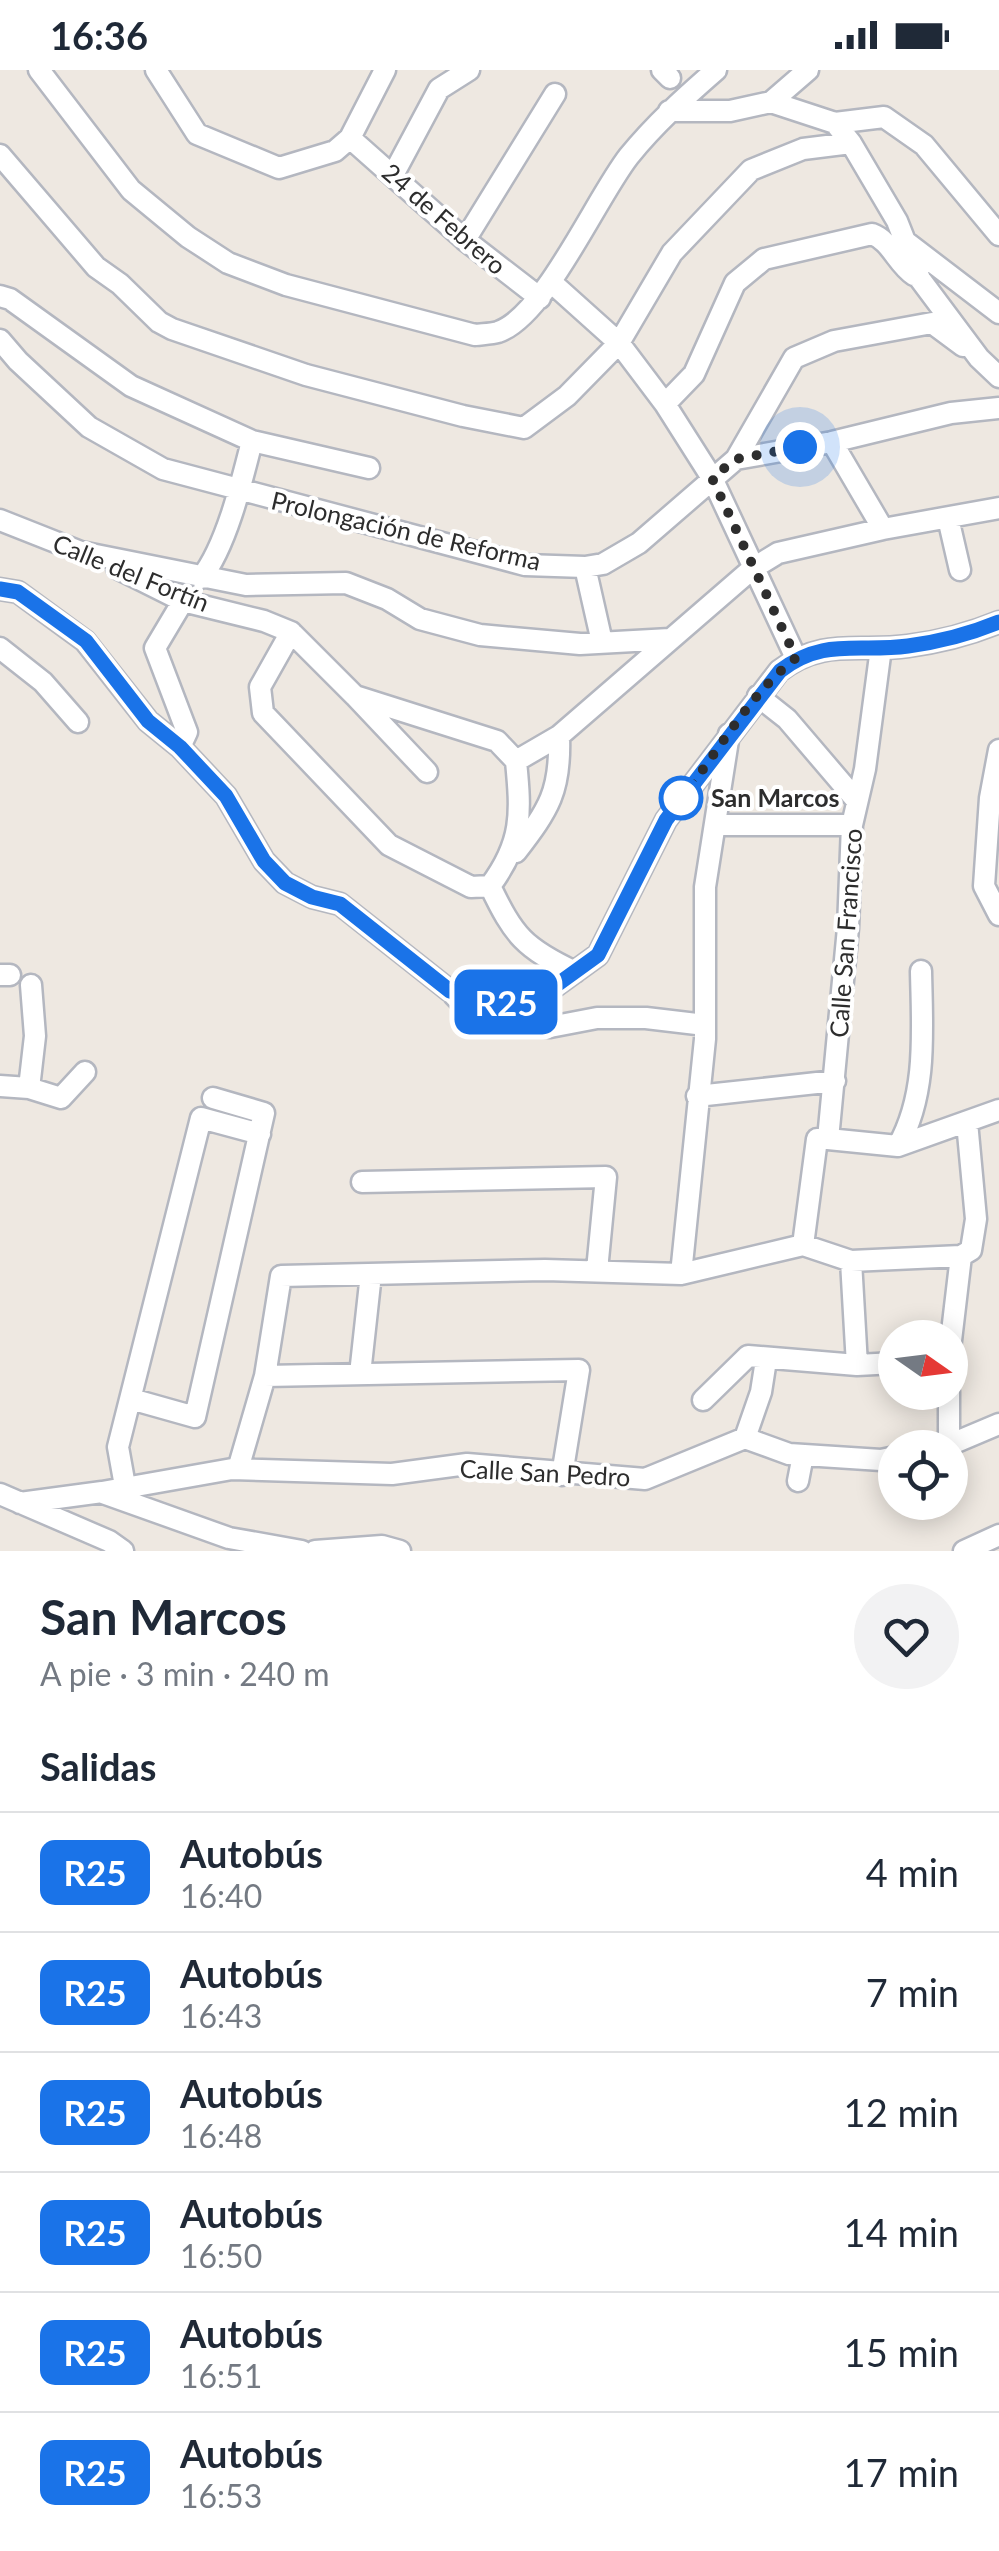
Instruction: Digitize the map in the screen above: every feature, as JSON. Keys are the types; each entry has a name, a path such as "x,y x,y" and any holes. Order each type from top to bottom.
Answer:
{"street":[{"path":"39,70 131,190 188,237 228,263 286,285 475,335 500,331 545,290 601,196 669,112 716,70"},
{"path":"156,70 197,134 279,168 335,151 347,142 385,70"},
{"path":"669,112 730,110 771,102 808,70"},
{"path":"393,174 439,89 464,74"},
{"path":"465,240 555,94"},
{"path":"771,102 835,124 884,117 924,145 999,234"},
{"path":"835,124 897,221 920,279 999,377"},
{"name":"24 de Febrero","path":"347,142 393,174 465,240 545,290 619,344 665,404 712,478 796,658"},
{"path":"0,155 96,267 159,322 306,374 463,416 524,428 567,396 619,344 672,253 751,170 803,149 850,143"},
{"path":"665,404 694,374 735,283 764,258 872,234 882,238 908,272 920,279"},
{"path":"904,241 999,313"},
{"path":"0,296 10,299 131,386 252,441 369,468"},
{"path":"736,459 794,358 834,341 932,323 989,362"},
{"name":"Prolongación de Reforma","path":"0,340 18,362 89,427 163,469 525,565 603,564 639,543 736,459 832,442 951,413 999,408"},
{"path":"201,578 212,564 240,492 252,441"},
{"path":"832,442 883,528"},
{"path":"505,866 522,816 516,762 559,736 752,570 778,553 883,528 999,508"},
{"path":"948,518 960,570"},
{"name":"Calle del Fortín","path":"0,520 183,600 291,632 427,772"},
{"path":"80,552 246,586 346,583 420,619 480,636 580,644 670,638"},
{"path":"586,567 602,642"},
{"path":"0,588 18,592 86,641 148,721 180,747 226,796 264,861 285,883 312,897 340,904 450,991 478,1020 550,1027 597,1018 646,1018 705,1025"},
{"path":"180,747 187,732 156,648 183,600"},
{"path":"450,991 478,999 519,1003 551,989 598,955 666,820 758,696 796,658 827,648 881,648 970,634 999,622"},
{"path":"291,632 260,688 263,713 389,845 471,887 490,886"},
{"path":"0,648 44,682 78,722"},
{"name":"Calle San Francisco","path":"804,1245 823,1139 848,928 852,825 865,769 881,648"},
{"name":"Calle del Fortín","path":"355,696 498,741 516,762"},
{"path":"758,696 786,719 857,801"},
{"path":"680,1274 705,1025 705,887 730,732"},
{"path":"490,886 542,818 560,774 559,736"},
{"path":"999,750 990,798 984,886 999,915"},
{"path":"716,825 852,825"},
{"path":"490,886 510,929 545,958 575,972"},
{"path":"898,1146 919,1087 920,971"},
{"path":"29,1088 35,1036 31,985"},
{"path":"0,1086 29,1088 60,1098 85,1072"},
{"path":"696,1096 828,1082"},
{"path":"132,1399 195,1417 264,1113 213,1098"},
{"path":"823,1139 898,1146 999,1110"},
{"path":"125,1486 118,1447 201,1118 260,1134"},
{"path":"238,1469 265,1376 281,1276 598,1270 680,1274 804,1245 851,1261 961,1256 970,1250 976,1218 967,1122"},
{"path":"362,1182 606,1178 598,1270"},
{"path":"953,1320 961,1256"},
{"path":"851,1261 858,1364"},
{"path":"360,1374 371,1274"},
{"path":"704,1400 748,1356 766,1360 878,1363"},
{"path":"766,1360 761,1392 745,1438 790,1454 878,1460"},
{"path":"265,1376 579,1370 562,1474"},
{"path":"968,1437 999,1424"},
{"name":"Calle San Pedro","path":"10,1498 102,1492 238,1469 392,1474 468,1464 644,1479 745,1438"},
{"path":"798,1481 803,1454"},
{"path":"102,1492 229,1538 302,1551"},
{"path":"10,1498 123,1551"},
{"path":"964,1551 999,1535"},
{"path":"316,1551 382,1546 400,1551"}],"bus line":[{"name":"R25","path":"0,589 18,592 86,641 148,721 180,747 226,796 264,861 285,883 312,897 340,904 450,991 478,999 519,1003 551,989 598,955 666,820 730,732 780,671 796,658 827,648 908,646 970,634 999,622"}],"place":[{"name":"San Marcos","path":"681,798"}],"route":[{"path":"681,798 758,696 796,658 712,478 736,459 800,447"}]}
